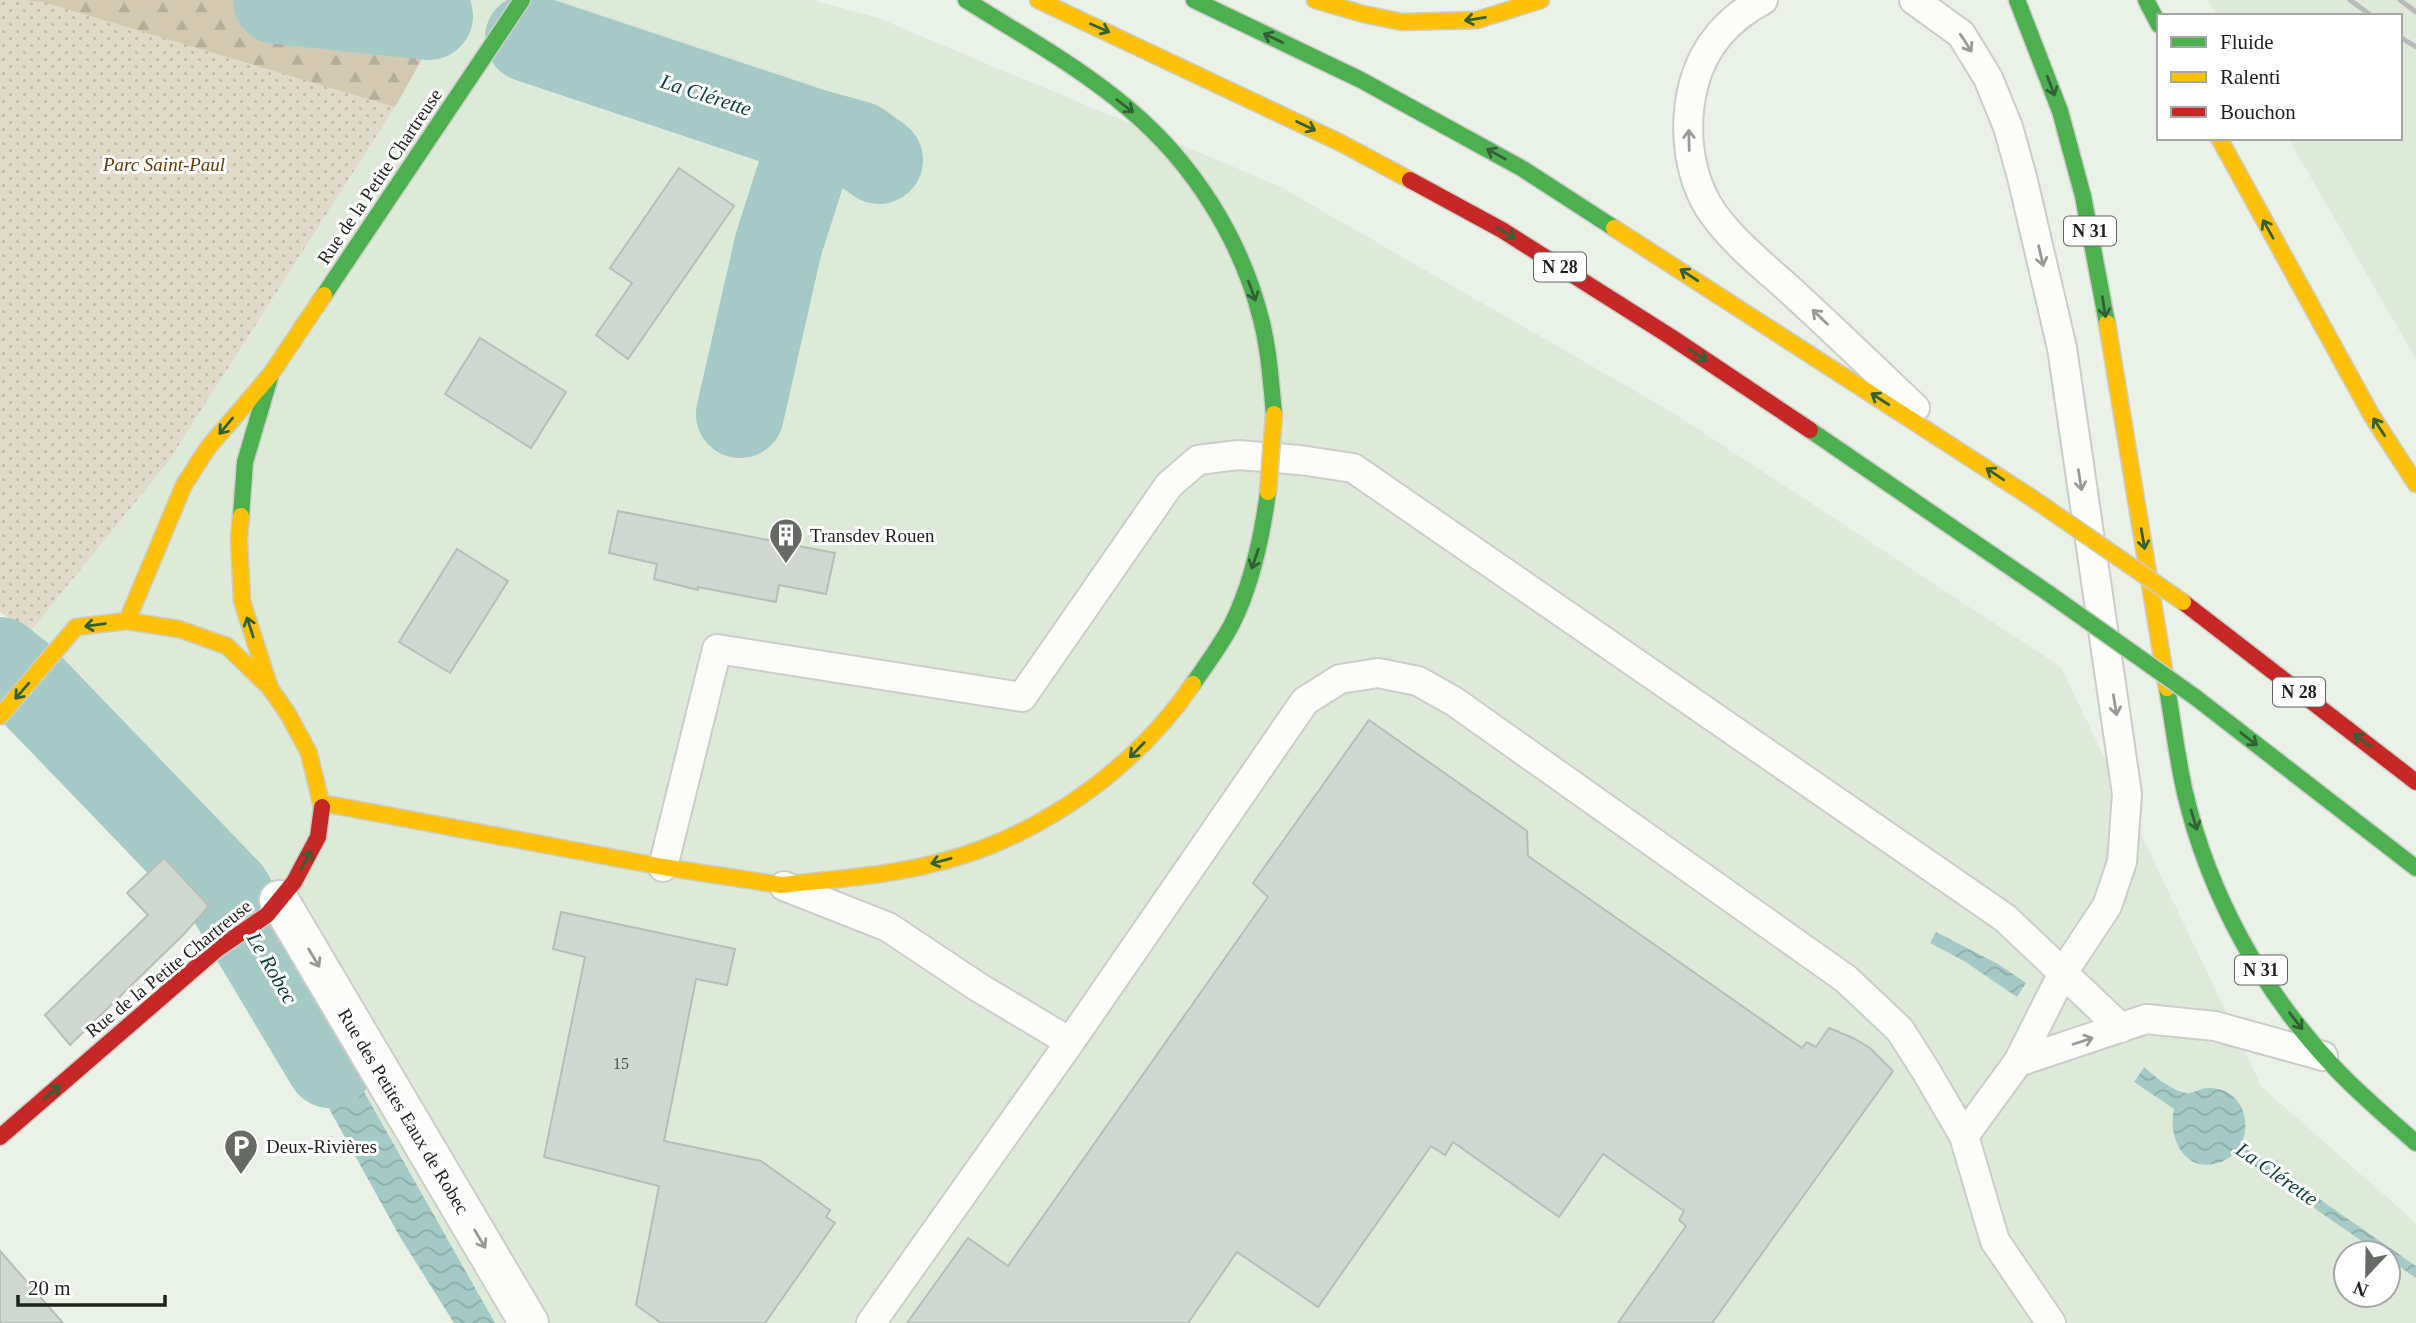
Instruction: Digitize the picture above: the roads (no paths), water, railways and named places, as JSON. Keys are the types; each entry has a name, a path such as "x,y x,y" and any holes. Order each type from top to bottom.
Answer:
{"main road":[{"name":"Rue de la Petite Chartreuse","path":"127,621 184,485 207,449 271,374 522,0"},
{"path":"322,803 663,867 781,885 904,871 964,855 1017,833 1073,801 1123,765 1158,729 1193,686 1233,622 1259,550 1268,492 1274,414 1269,362 1257,305 1223,223 1195,181 1166,145 1131,110 1090,80 966,0"},
{"name":"N 28","path":"1038,0 1328,137 1502,230 1728,375 1911,497 2195,697 2416,868"},
{"name":"N 28","path":"1194,0 1361,80 1523,169 2032,498 2183,602 2416,782"},
{"path":"1315,0 1363,15 1402,22 1435,22 1477,20 1541,0"},
{"name":"N 31","path":"2017,0 2060,111 2083,196 2100,281 2185,793 2209,868 2239,936 2280,1000 2323,1056 2369,1102 2416,1143"},
{"path":"2146,0 2157,21"},
{"path":"2220,140 2372,416 2416,484"},
{"name":"Rue de la Petite Chartreuse","path":"270,688 242,601 239,538 245,462 271,374"},
{"name":"Rue de la Petite Chartreuse","path":"0,1137 228,942 273,907 294,882 318,837 322,803 309,753 270,688 227,646 179,628 127,621 76,627 1,715"}],"street":[{"name":"Rue des Petites Eaux de Robec","path":"273,907 529,1323"}],"lane":[{"path":"1763,0 1745,9 1720,32 1698,69 1689,103 1689,151 1699,186 1717,219 1757,261 1958,449"},
{"path":"1914,0 1961,34 1988,78 2008,127 2022,177 2062,348 2127,794 2122,862 2107,906 2064,971 2018,1062 1964,1136"},
{"path":"663,867 717,649 1022,697 1169,485 1198,460 1238,455 1300,460 1353,468 2006,918 2121,1028"},
{"path":"871,1323 1070,1042 1305,701 1340,679 1378,673 1418,681 1455,702 1846,979 1900,1030 1964,1136 1995,1241 2051,1323"},
{"path":"781,885 888,927 978,987 1070,1042"},
{"path":"2018,1062 2146,1019 2215,1026 2323,1056"}],"water":[{"path":"1936,932 1998,964 2026,983 2017,997 1964,961 1930,943"},
{"path":"282,947 495,1323 454,1323 400,1237 254,973"},
{"path":"2144,1067 2164,1083 2180,1091 2188,1093 2206,1088 2228,1092 2241,1106 2244,1115 2241,1145 2377,1239 2359,1239 2235,1153 2221,1162 2209,1165 2189,1159 2182,1152 2173,1132 2174,1109 2134,1082"},
{"path":"2402,1256 2416,1266 2416,1278 2402,1268"}],"waterway":[{"name":"La Clérette","path":"277,0 429,16"},
{"name":"La Clérette","path":"529,38 814,133 858,145 879,160"},
{"path":"740,414 778,246 814,133"},
{"name":"Le Robec","path":"0,661 20,677 228,893 330,1064"}],"railway":[{"path":"2350,0 2369,14"},
{"path":"2400,0 2416,12"},
{"path":"2402,38 2416,47"}],"place":[{"name":"Transdev Rouen","path":"786,565"},
{"name":"Deux-Rivières","path":"241,1176"}],"park label":[{"name":"Parc Saint-Paul","path":"164,164"}]}
